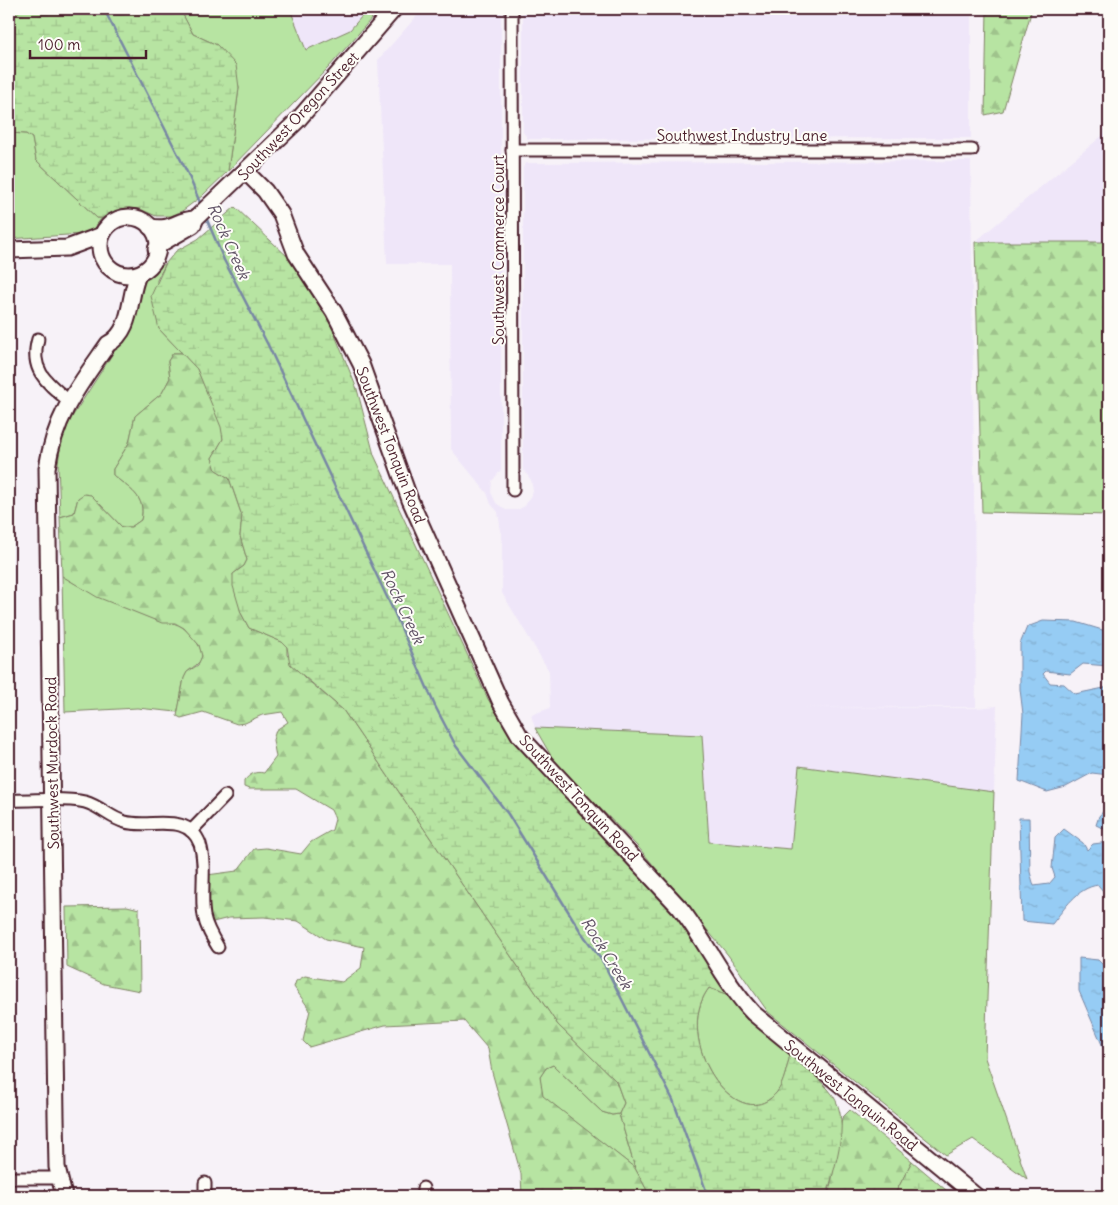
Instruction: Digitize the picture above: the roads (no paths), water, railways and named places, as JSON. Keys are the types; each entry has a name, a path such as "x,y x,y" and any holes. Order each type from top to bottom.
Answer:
{"main road":[{"name":"Southwest Oregon Street","path":"138,274 153,260 156,249 162,243 193,225 196,218 297,121 394,9"},
{"name":"Southwest Tonquin Road","path":"246,172 265,191 281,214 296,254 328,301 352,346 368,380 410,500 501,703 520,736 680,908 699,933 735,991 753,1013 976,1196"},
{"path":"9,250 67,248 102,235 116,220 128,216 136,218 150,227 155,238 156,249"},
{"name":"Southwest Oregon Street","path":"150,227 166,228 187,219 196,218"},
{"path":"102,235 102,255 108,266 118,273 138,274"},
{"path":"67,248 75,252 102,255"},
{"name":"Southwest Murdock Road","path":"108,344 108,335 119,315 124,296 118,273"},
{"name":"Southwest Murdock Road","path":"64,1196 59,1178 56,1117 47,485 53,436 69,401 108,344 116,340 124,325 138,274"}],"street":[{"name":"Southwest Commerce Court","path":"512,9 513,490"},
{"name":"Southwest Industry Lane","path":"512,150 972,150"},
{"path":"38,339 35,351 38,369 45,382 69,401"},
{"path":"191,831 225,796"},
{"path":"9,800 84,802 100,807 114,818 126,823 168,822 191,831 199,843 202,858 204,918 218,947"},
{"path":"9,1178 59,1178"},
{"path":"205,1182 205,1196"}],"water":[{"path":"1043,621 1076,622 1109,632 1109,666 1083,664 1070,674 1046,671 1043,674 1050,683 1064,684 1075,694 1109,687 1109,775 1092,773 1066,787 1047,792 1019,781 1023,714 1020,689 1020,644 1027,627"},
{"path":"1109,805 1109,831 1096,825 1099,816"},
{"path":"1019,818 1029,818 1030,872 1034,886 1049,884 1055,877 1052,868 1055,838 1064,829 1083,843 1087,850 1093,844 1109,842 1109,893 1104,892 1098,885 1084,890 1067,905 1052,924 1022,921"},
{"path":"1079,958 1098,960 1109,971 1109,1053 1106,1054 1079,991"}],"waterway":[{"name":"Rock Creek","path":"104,9 188,174 201,205"},
{"name":"Rock Creek","path":"205,215 224,260 268,345 395,614 435,706 456,746 508,814 581,932 603,962 673,1100 708,1196"}]}
